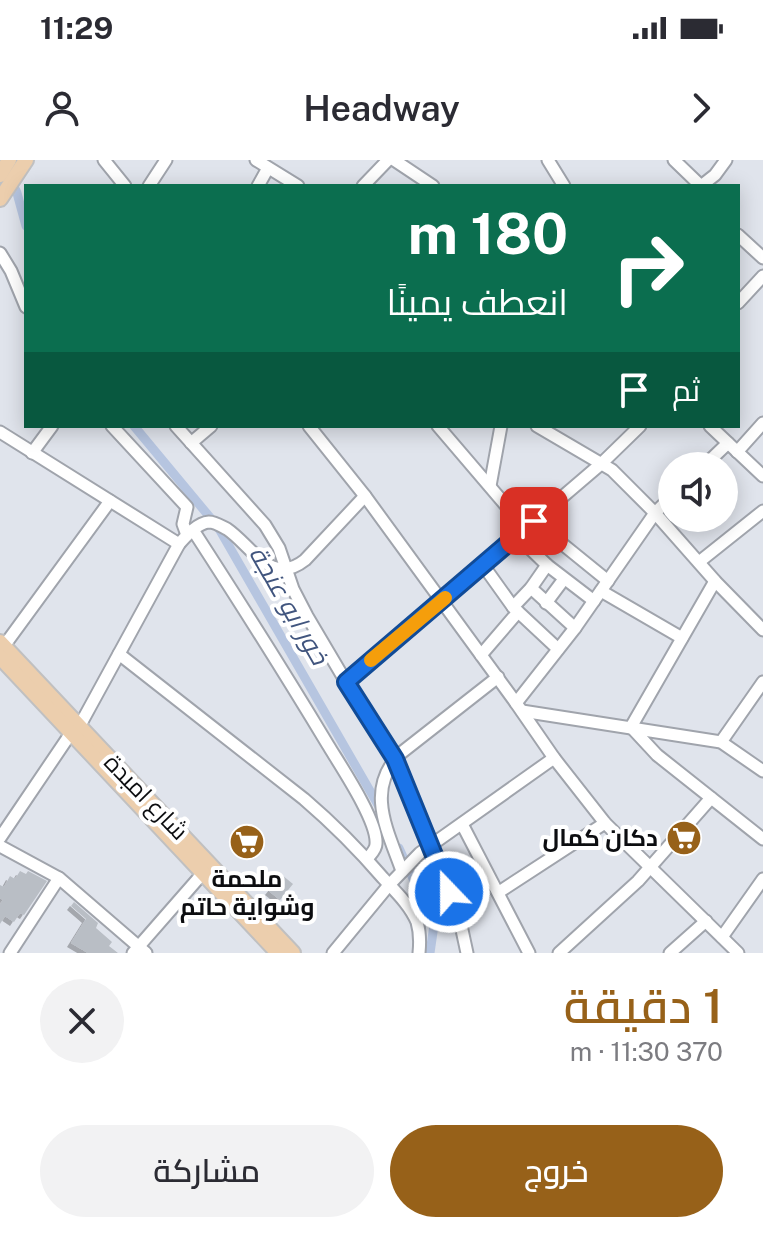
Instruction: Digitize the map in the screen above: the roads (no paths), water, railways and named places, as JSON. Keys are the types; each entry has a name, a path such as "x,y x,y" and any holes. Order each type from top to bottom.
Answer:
{"main road":[{"path":"0,175 9,160"},
{"path":"1,197 25,161"},
{"path":"1,649 278,953"},
{"name":"شارع امبدة","path":"75,730 293,953"}],"street":[{"path":"104,160 123,184"},
{"path":"150,184 166,160"},
{"path":"256,160 295,184"},
{"path":"365,184 388,160"},
{"path":"394,160 430,184"},
{"path":"548,160 562,184"},
{"path":"674,160 699,184"},
{"path":"704,184 726,160"},
{"path":"259,184 268,168"},
{"path":"740,237 763,258"},
{"path":"0,253 24,302"},
{"path":"740,301 761,282"},
{"path":"725,452 763,423"},
{"path":"32,453 51,428"},
{"path":"114,428 187,507 183,524 186,536 295,689 356,792 377,844 367,859"},
{"path":"178,428 265,525 282,553 297,598 395,759 459,916 467,953"},
{"path":"191,443 209,428"},
{"path":"311,428 365,496 554,758 605,823 738,953"},
{"path":"440,428 525,529 547,565 564,579 601,591"},
{"path":"490,486 501,428"},
{"path":"541,428 612,470 763,630"},
{"path":"346,682 602,463 638,428"},
{"path":"712,428 763,476"},
{"path":"0,432 110,501 186,536"},
{"path":"0,838 75,730 186,536 211,522 234,534 269,566 287,569 305,560 365,496"},
{"path":"1,649 110,501"},
{"path":"519,707 658,510"},
{"path":"699,562 763,511"},
{"path":"525,529 601,591 682,638"},
{"path":"483,565 516,610 558,649"},
{"path":"481,655 547,565"},
{"path":"546,603 564,579"},
{"path":"631,727 715,581"},
{"path":"531,588 575,628"},
{"path":"119,654 304,799 367,859 404,902 417,924 419,953"},
{"path":"402,871 380,802 384,782 395,759 498,677"},
{"path":"721,742 763,682"},
{"path":"519,707 721,742 763,771"},
{"path":"631,727 657,755 763,839"},
{"path":"333,953 389,885 430,845 554,758"},
{"path":"559,953 651,868 711,798"},
{"path":"499,892 605,823"},
{"path":"462,824 529,953"},
{"path":"0,846 59,878 139,951 203,873"},
{"path":"10,953 59,878"},
{"path":"722,937 763,879"},
{"path":"670,953 706,921"}],"waterway":[{"name":"خور ابو عنجة","path":"11,180 24,219"},
{"name":"خور ابو عنجة","path":"136,428 218,527 381,810"},
{"name":"خور ابو عنجة","path":"399,848 434,925 430,953"}],"place":[{"name":"دكان كمال","path":"684,838"},
{"name":"ملحمة وشواية حاتم","path":"247,842"}]}
